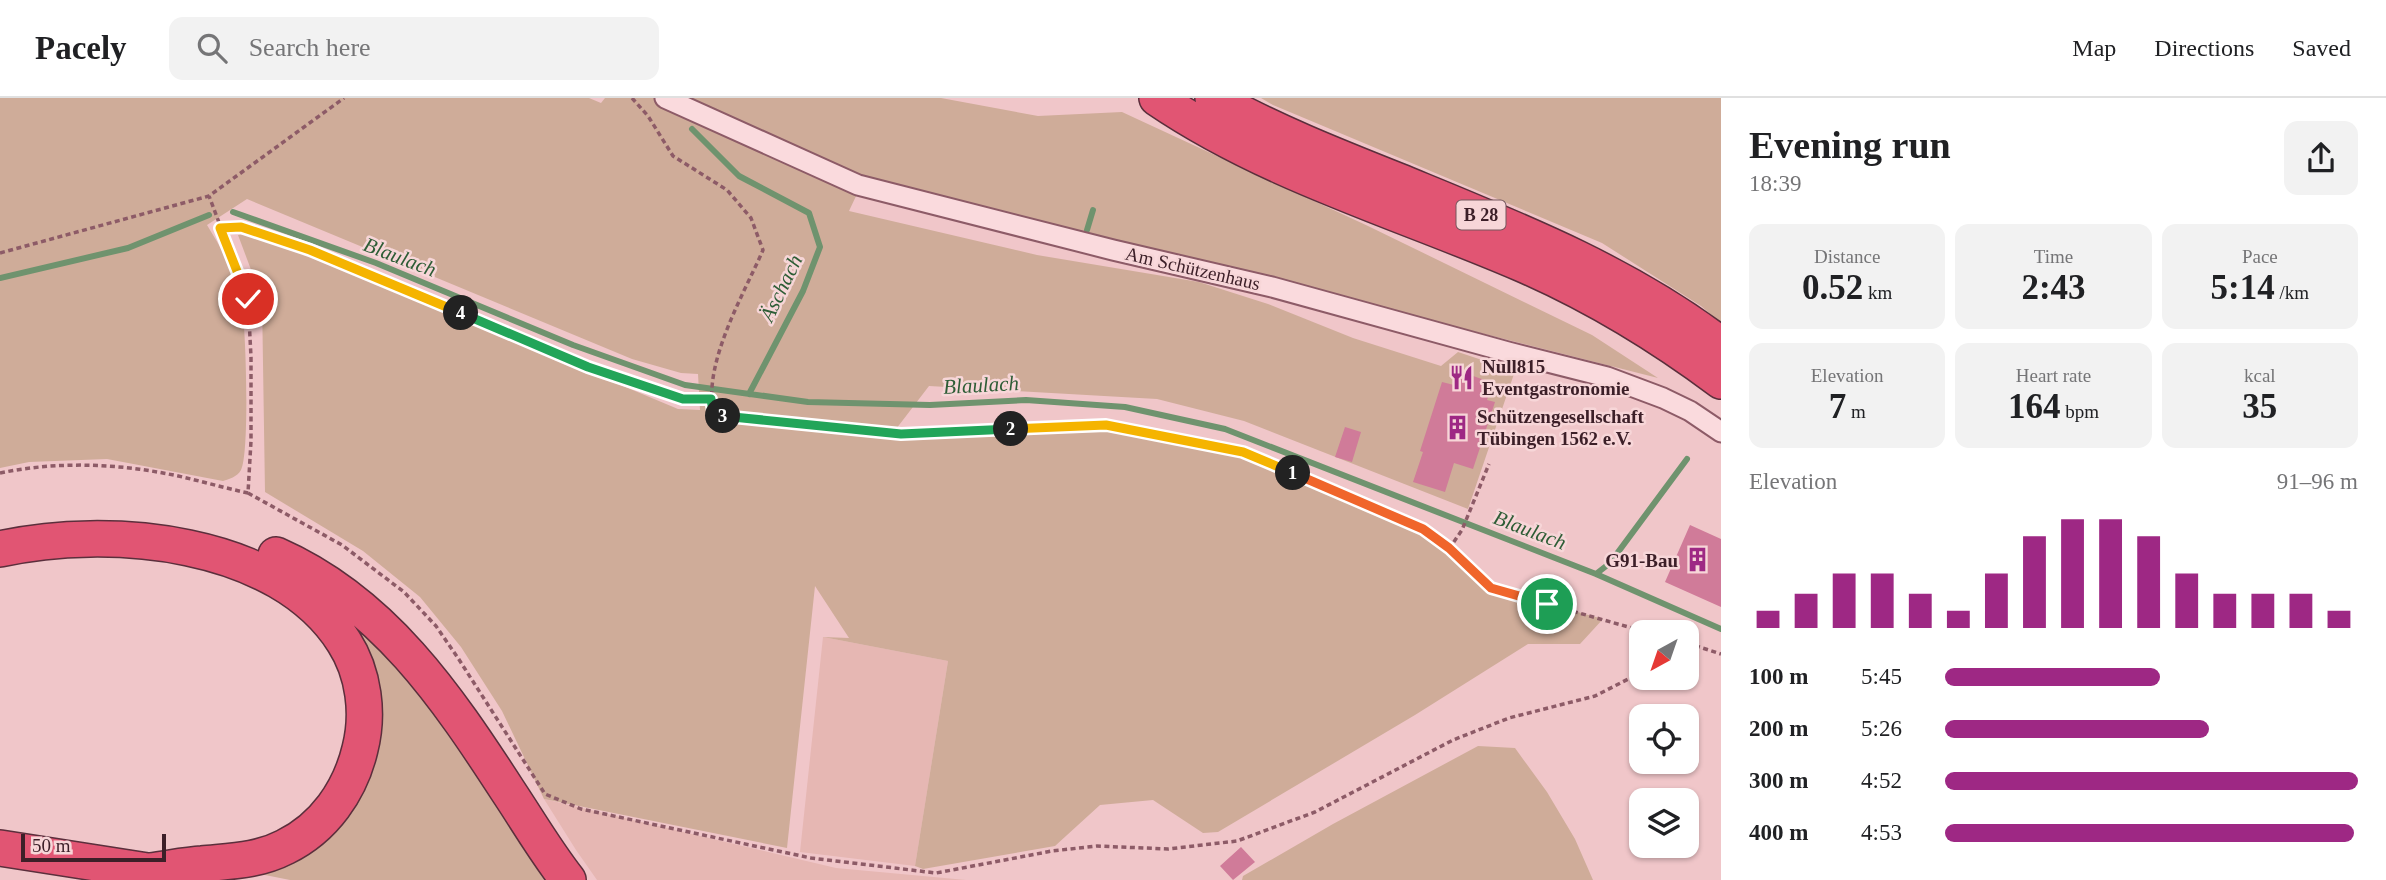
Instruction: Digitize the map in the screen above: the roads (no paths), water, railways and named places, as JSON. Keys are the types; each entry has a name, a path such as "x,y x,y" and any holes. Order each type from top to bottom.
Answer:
{"highway":[{"name":"B 28","path":"1157,98 1209,130 1249,150 1565,284 1652,333 1721,381"},
{"name":"B 28","path":"1213,98 1300,141 1574,256 1668,308 1721,345"},
{"path":"0,525 81,515 113,515 171,521 250,544 320,578 374,618 421,667 468,729 568,880"},
{"path":"0,549 30,543 98,538 152,542 197,550 252,569 307,600 335,628 351,653 362,689 365,713 363,739 348,784 328,813 301,838 269,854 236,862 150,871"},
{"path":"0,848 197,880"}],"street":[{"name":"Am Schützenhaus","path":"665,98 858,185 1113,250 1272,287 1607,377 1690,411 1721,432"}],"waterway":[{"name":"Äschach","path":"692,129 739,176 809,213 820,247 803,291 749,394"},
{"path":"1087,230 1093,210"},
{"name":"Blaulach","path":"233,212 376,263 573,345 685,385 808,402 930,405 1026,400 1125,407 1225,429 1596,574 1721,629"},
{"name":"Blaulach","path":"0,278 128,248 209,215"},
{"path":"1596,574 1610,563 1687,459"}],"place":[{"name":"Null815 Eventgastronomie","path":"1462,377"},
{"name":"Schützengesellschaft Tübingen 1562 e.V.","path":"1457,427"},
{"name":"G91-Bau","path":"1698,560"}]}
